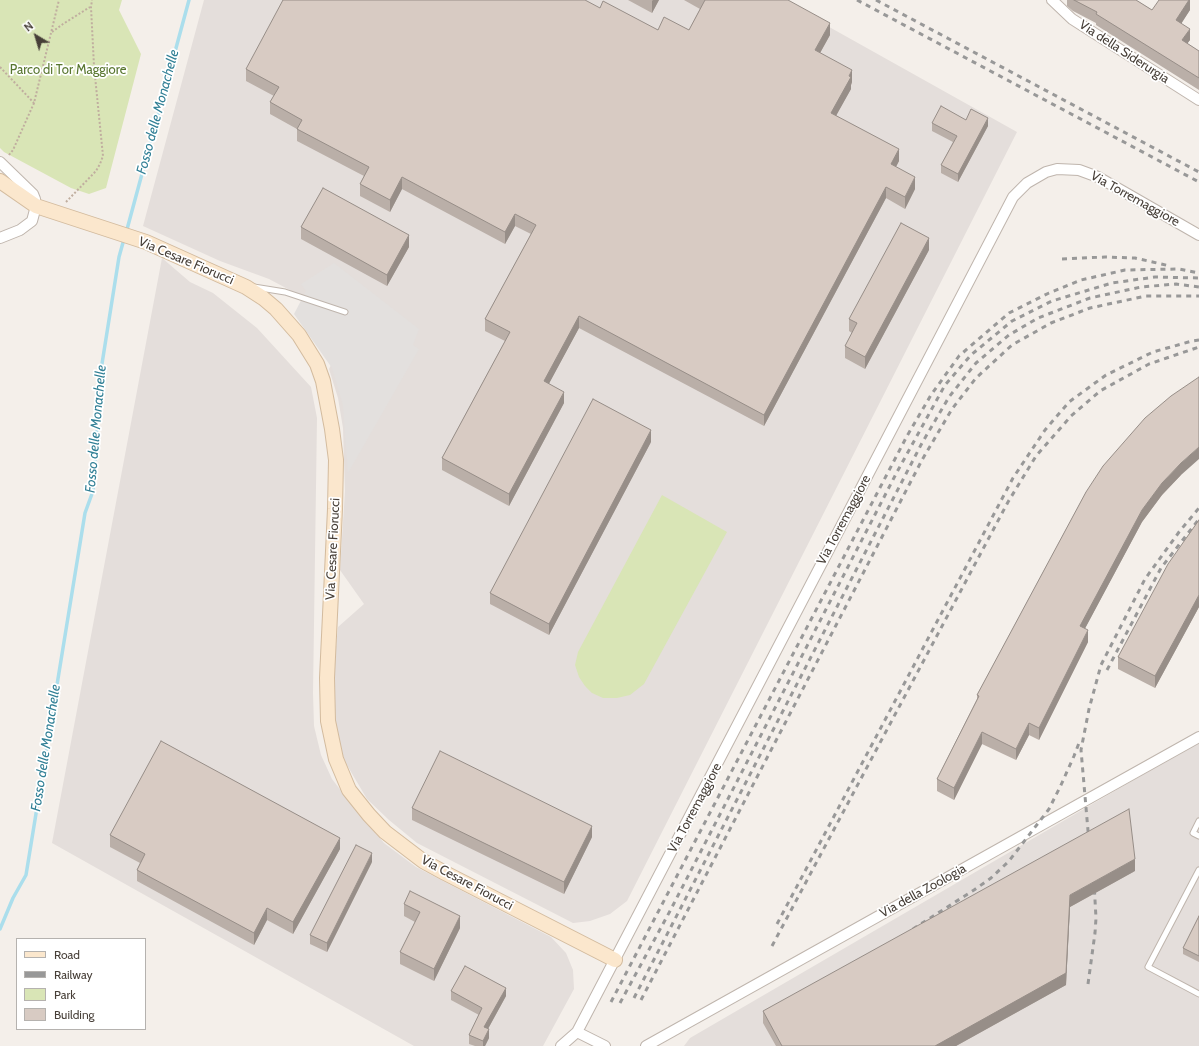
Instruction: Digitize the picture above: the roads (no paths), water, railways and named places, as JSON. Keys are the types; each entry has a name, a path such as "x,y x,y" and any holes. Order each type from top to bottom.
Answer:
{"street":[{"name":"Via della Siderurgia","path":"1052,0 1072,19 1199,100"},
{"path":"0,238 20,230 32,221 36,206 33,194 1,163"},
{"name":"Via Torremaggiore","path":"577,1032 1013,197 1027,183 1046,172 1057,169 1079,170 1098,177 1199,235"},
{"name":"Via Cesare Fiorucci","path":"0,181 36,206 146,242 243,286 263,298 276,309 299,335 317,364 323,381 336,460 327,678 328,721 336,759 349,790 385,832 423,861 445,874 615,960"},
{"name":"Via della Zoologia","path":"646,1046 1199,736"},
{"path":"561,1046 577,1032 605,1046"}],"lane":[{"path":"243,286 285,292 345,312"},
{"path":"1199,821 1192,833 1199,836"},
{"path":"1199,870 1148,967 1199,994"}],"waterway":[{"name":"Fosso delle Monachelle","path":"126,233 189,0"},
{"name":"Fosso delle Monachelle","path":"0,929 13,898 26,875 85,513 93,491 101,370 119,257 124,239"}],"railway":[{"path":"857,0 1199,182"},
{"path":"876,0 1199,172"},
{"path":"1062,259 1105,257 1135,258 1170,266"},
{"path":"611,1002 907,436 931,395 959,356 1009,313 1049,293 1081,280 1125,270 1179,269 1199,273"},
{"path":"620,1003 670,911 897,472 945,385 971,355 1012,321 1052,301 1112,283 1155,277 1199,278"},
{"path":"634,998 922,443 949,397 976,363 1009,335 1038,318 1090,298 1141,287 1176,284 1199,287"},
{"path":"641,1000 922,460 952,409 976,378 1012,345 1051,323 1090,308 1146,296 1199,296"},
{"path":"777,924 1013,478 1045,430 1069,402 1106,375 1153,352 1199,340"},
{"path":"772,946 1008,502 1036,456 1071,416 1100,391 1149,364 1199,347"},
{"path":"1089,842 1081,750 1089,709 1101,665 1145,579 1179,532 1199,508"},
{"path":"1107,670 1161,568 1199,519"},
{"path":"913,929 991,878 1009,861 1049,809 1079,743"},
{"path":"1088,984 1096,918 1094,882"}],"park label":[{"name":"Parco di Tor Maggiore","path":"68,70"}]}
